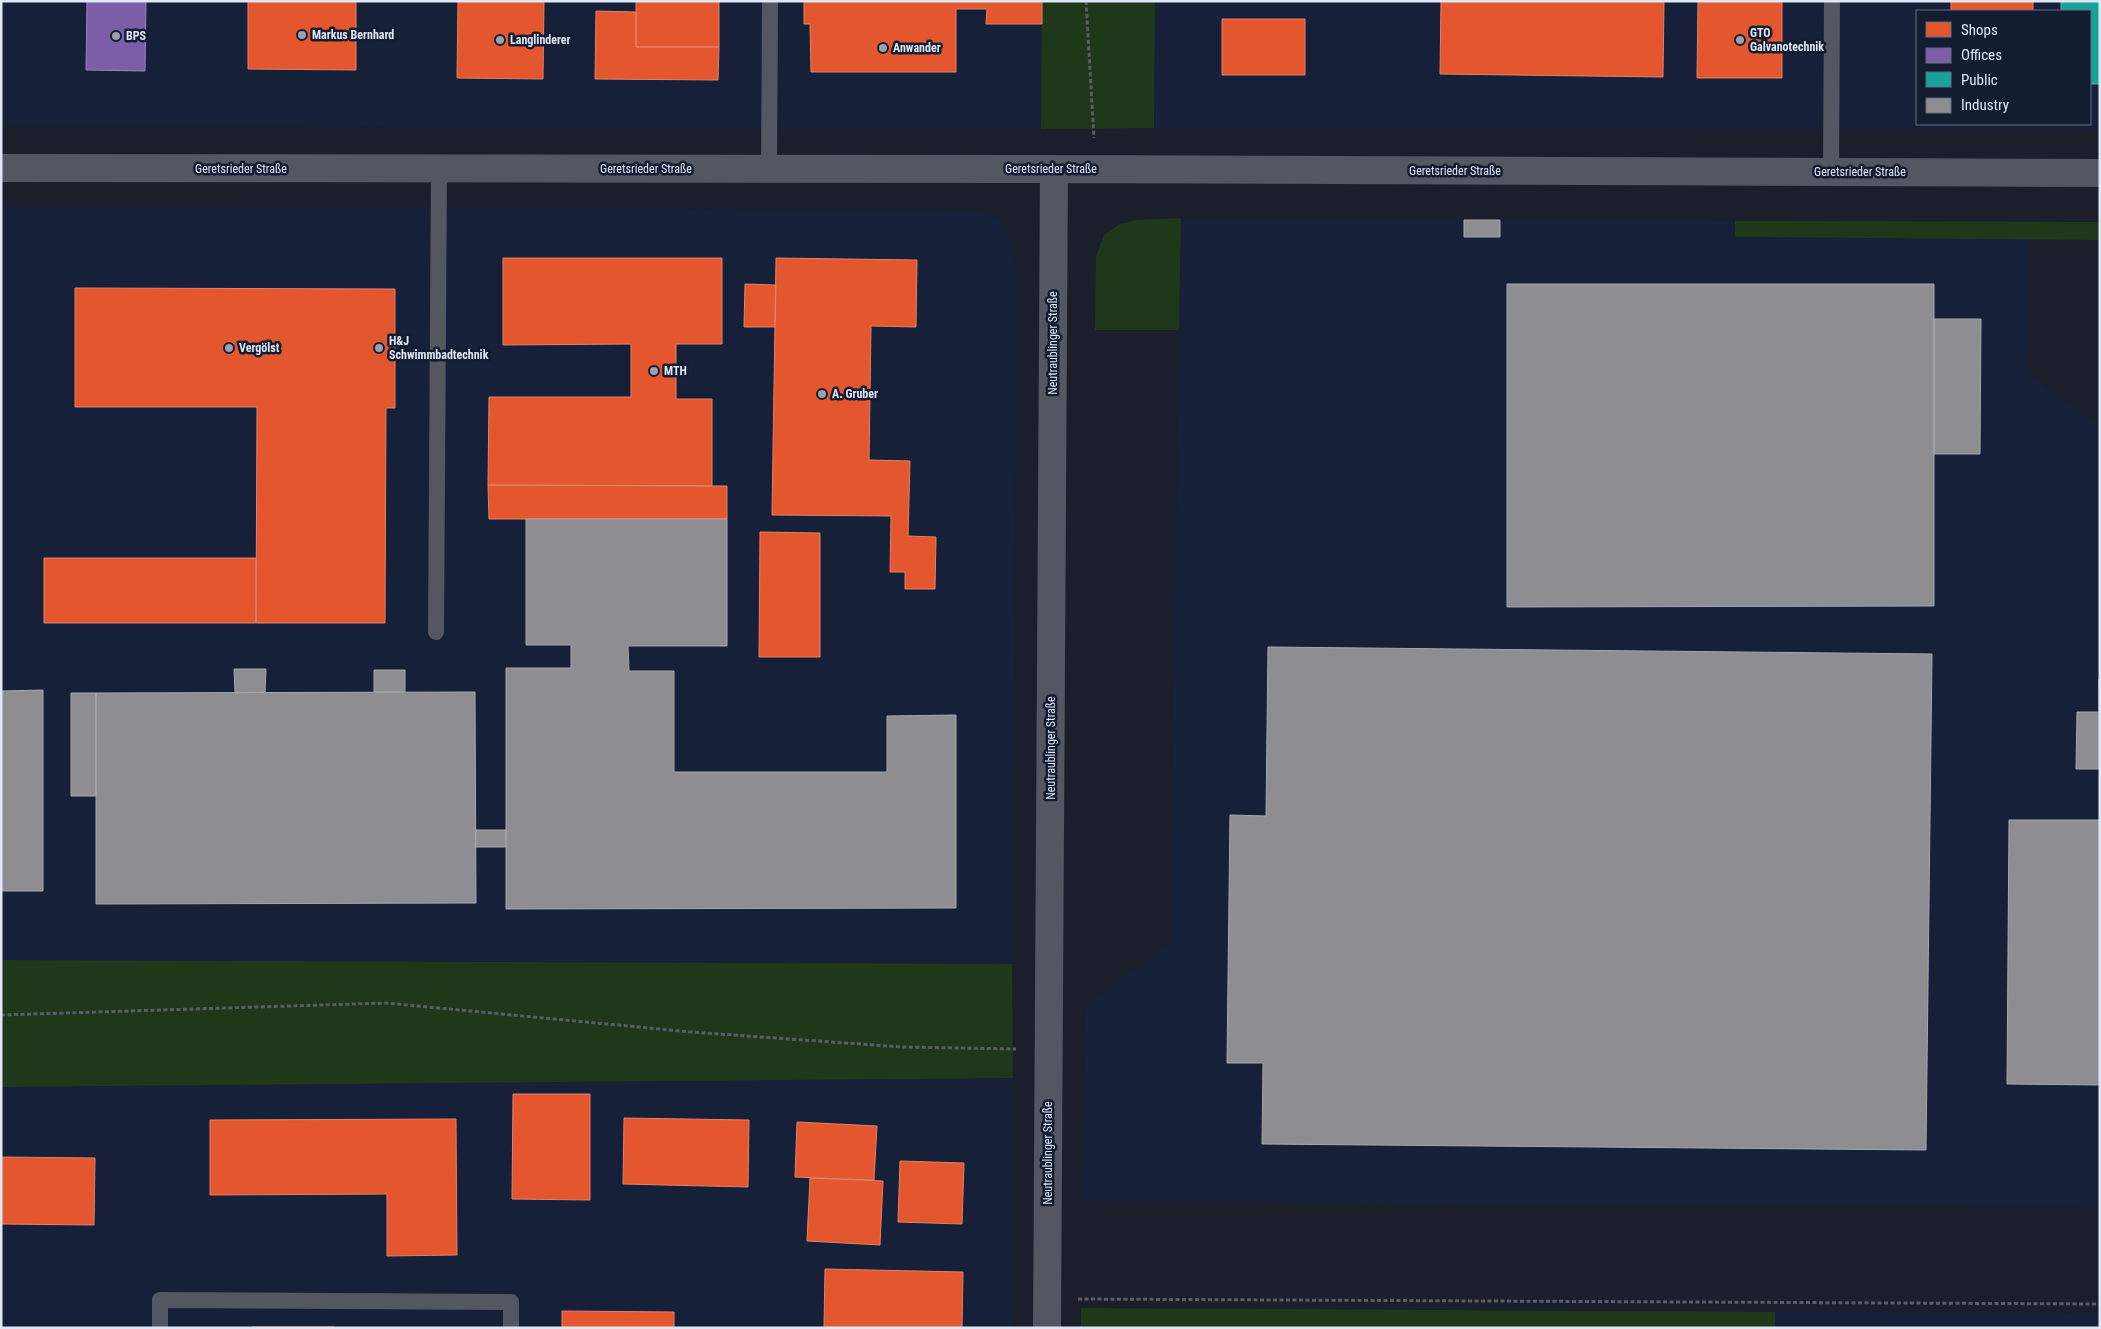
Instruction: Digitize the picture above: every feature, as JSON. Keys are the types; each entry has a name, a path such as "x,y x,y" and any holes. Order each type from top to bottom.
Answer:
{"street":[{"name":"Geretsrieder Straße","path":"1,168 1096,169 2100,173"},
{"name":"Neutraublinger Straße","path":"1047,1328 1054,169"}],"lane":[{"path":"769,169 770,1"},
{"path":"1831,171 1832,1"},
{"path":"436,632 439,169"},
{"path":"160,1328 160,1300 170,1300 511,1302 511,1328"}],"path":[{"path":"1086,1 1096,169"},
{"path":"1,1015 386,1003 691,1032 902,1047 1049,1049"},
{"path":"1047,1299 2100,1304"}],"shaded area":[{"path":"1,1 1042,1 1041,129 1,126"},
{"path":"1155,1 2100,1 2100,130 1154,128"},
{"path":"1,206 974,210 991,214 1004,225 1012,242 1017,268 1012,964 1,960"},
{"path":"1181,218 1735,221 1735,237 2030,239 2028,374 2100,426 2100,1207 1082,1201 1086,1006 1170,943"},
{"path":"1013,1078 1012,1328 1,1328 1,1087"},
{"path":"1775,1312 2100,1313 2100,1328 1775,1328"}],"green space":[{"path":"1042,1 1155,1 1154,128 1041,129"},
{"path":"1181,218 1179,330 1095,330 1096,256 1104,235 1120,224 1137,220"},
{"path":"1735,221 2100,222 2100,240 1735,237"},
{"path":"1,960 1012,964 1013,1078 1,1087"},
{"path":"1081,1308 1775,1312 1775,1328 1081,1328"}],"building: Shops":[{"name":"Markus Bernhard","path":"248,1 356,1 356,70 248,69"},
{"name":"Langlinderer","path":"458,1 544,1 543,79 457,78"},
{"path":"636,1 719,1 719,47 636,47"},
{"name":"Anwander","path":"804,1 1042,1 1042,24 986,24 987,9 956,9 956,72 811,72 810,24 804,24"},
{"path":"1441,1 1664,1 1663,77 1440,74"},
{"name":"GTO Galvanotechnik","path":"1698,1 1782,1 1782,78 1697,78"},
{"path":"1951,1 2033,1 2033,10 1951,10"},
{"path":"596,11 636,12 636,47 719,47 718,80 595,79"},
{"path":"1222,19 1305,19 1305,75 1222,75"},
{"name":"MTH","path":"503,258 722,258 722,344 676,344 676,399 712,399 712,486 488,485 489,397 631,397 631,344 503,345"},
{"name":"A. Gruber","path":"776,258 917,260 916,327 871,326 869,460 910,461 908,536 936,537 935,589 905,589 905,572 890,572 891,516 772,515"},
{"path":"745,284 776,285 775,327 744,327"},
{"path":"75,288 395,289 395,408 386,408 385,623 256,623 257,407 75,407"},
{"path":"488,485 727,486 727,519 489,519"},
{"path":"760,532 820,533 820,657 759,657"},
{"path":"44,558 256,558 256,623 44,623"},
{"path":"513,1094 590,1094 590,1200 512,1199"},
{"path":"624,1118 749,1120 748,1187 623,1184"},
{"path":"456,1119 457,1255 387,1256 387,1194 210,1195 210,1120"},
{"path":"797,1122 877,1126 874,1180 795,1177"},
{"path":"1,1157 95,1158 94,1225 1,1224"},
{"path":"900,1161 964,1163 962,1224 898,1222"},
{"path":"810,1178 883,1181 880,1245 807,1241"},
{"path":"825,1269 963,1272 962,1328 824,1328"},
{"path":"562,1311 674,1312 674,1328 562,1328"},
{"path":"335,1327 335,1328 252,1328"}],"building: Offices":[{"name":"BPS","path":"87,1 146,1 145,71 86,70"}],"building: Public":[{"path":"2061,1 2100,1 2100,84 2091,84 2091,10 2061,10"}],"building: Industry":[{"path":"1464,220 1500,220 1500,237 1464,237"},
{"path":"1507,284 1934,284 1934,606 1507,607"},
{"path":"1934,319 1981,319 1980,454 1934,454"},
{"path":"526,519 727,519 727,646 628,646 629,671 674,671 674,772 887,772 887,716 956,715 956,908 506,909 506,668 571,668 571,645 526,645"},
{"path":"1268,647 1932,654 1926,1150 1262,1144 1263,1063 1227,1063 1230,815 1266,816"},
{"path":"234,669 266,669 265,692 235,693"},
{"path":"374,670 405,670 405,692 374,692"},
{"path":"2099,679 2100,769 2076,769 2077,712 2099,712"},
{"path":"43,690 43,891 1,891 1,691"},
{"path":"475,692 476,903 96,904 96,693"},
{"path":"71,693 96,693 96,796 71,796"},
{"path":"2009,820 2100,820 2100,1085 2007,1084"},
{"path":"476,830 506,830 506,847 475,847"}],"place":[{"name":"Markus Bernhard","path":"302,35"},
{"name":"BPS","path":"116,36"},
{"name":"Langlinderer","path":"500,40"},
{"name":"GTO Galvanotechnik","path":"1740,40"},
{"name":"Anwander","path":"883,48"},
{"name":"Vergölst","path":"229,348"},
{"name":"H&J Schwimmbadtechnik","path":"379,348"},
{"name":"MTH","path":"654,371"},
{"name":"A. Gruber","path":"822,394"}]}
